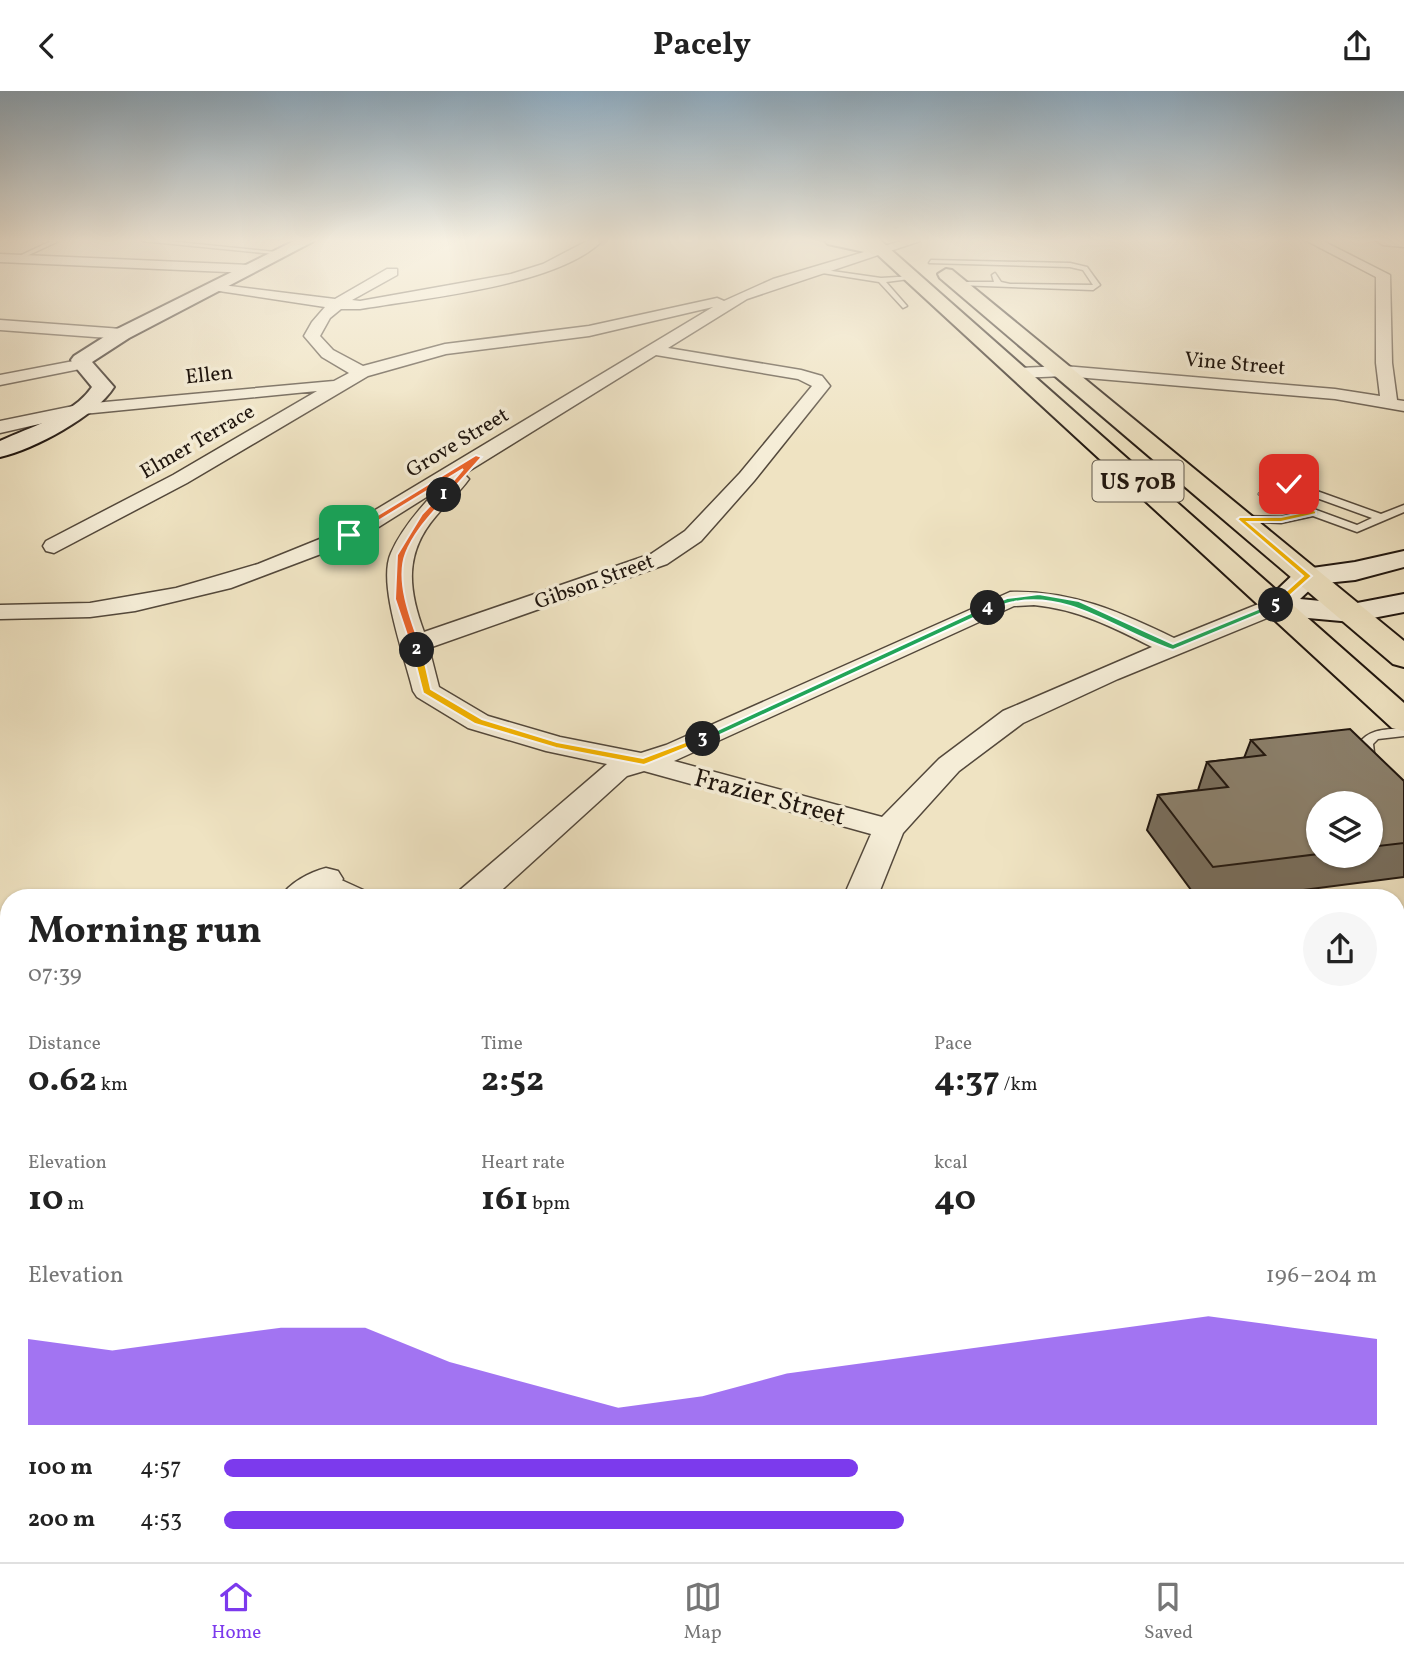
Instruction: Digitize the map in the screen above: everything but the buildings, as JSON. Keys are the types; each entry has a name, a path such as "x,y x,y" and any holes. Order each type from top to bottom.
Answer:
{"main road":[{"name":"US 70B","path":"959,310 1019,373 1404,721"},
{"name":"US 70B","path":"989,310 1404,657"}],"street":[{"path":"83,364 82,360 122,334 172,310"},
{"path":"331,310 316,324 312,336 320,349 337,362 362,372"},
{"name":"Elmer Terrace","path":"54,546 180,479 362,372 444,349 589,331 682,310"},
{"name":"Grove Street","path":"0,612 107,608 185,593 288,562 349,535 719,310"},
{"path":"1387,310 1384,363 1397,404"},
{"path":"0,325 122,334"},
{"path":"0,341 56,328"},
{"name":"Gibson Street","path":"415,644 659,559 693,536 747,477 821,386 816,380 801,375 654,350"},
{"path":"0,380 83,364"},
{"path":"0,450 83,409 100,396 103,387 100,378 83,364"},
{"name":"Vine Street","path":"1019,373 1064,372 1335,394 1397,404"},
{"name":"Ellen","path":"0,427 83,409 339,384"},
{"name":"Frazier Street","path":"478,457 425,515 401,555 400,599 427,691 478,722 556,745 644,762 889,829"},
{"path":"864,889 889,829 949,765 1013,717 1109,673 1275,606 1308,576 1354,571 1404,559"},
{"path":"482,889 617,770 676,751 1010,599 1039,597 1076,603 1173,647"},
{"path":"1275,606 1352,613 1404,603"},
{"path":"311,889 326,879"}],"lane":[{"path":"1382,518 1320,498 1289,484 1264,494 1357,529 1382,518 1404,508"},
{"path":"1240,519 1281,520 1313,511"},
{"path":"1386,781 1368,761 1366,743 1374,735 1404,732"},
{"path":"326,879 347,889"}],"route":[{"path":"349,535 478,457 425,515 401,555 400,599 427,691 478,722 556,745 644,762 676,751 1010,599 1039,597 1076,603 1173,647 1275,606 1308,576 1240,519 1281,520 1313,513 1264,494 1289,484"}]}
